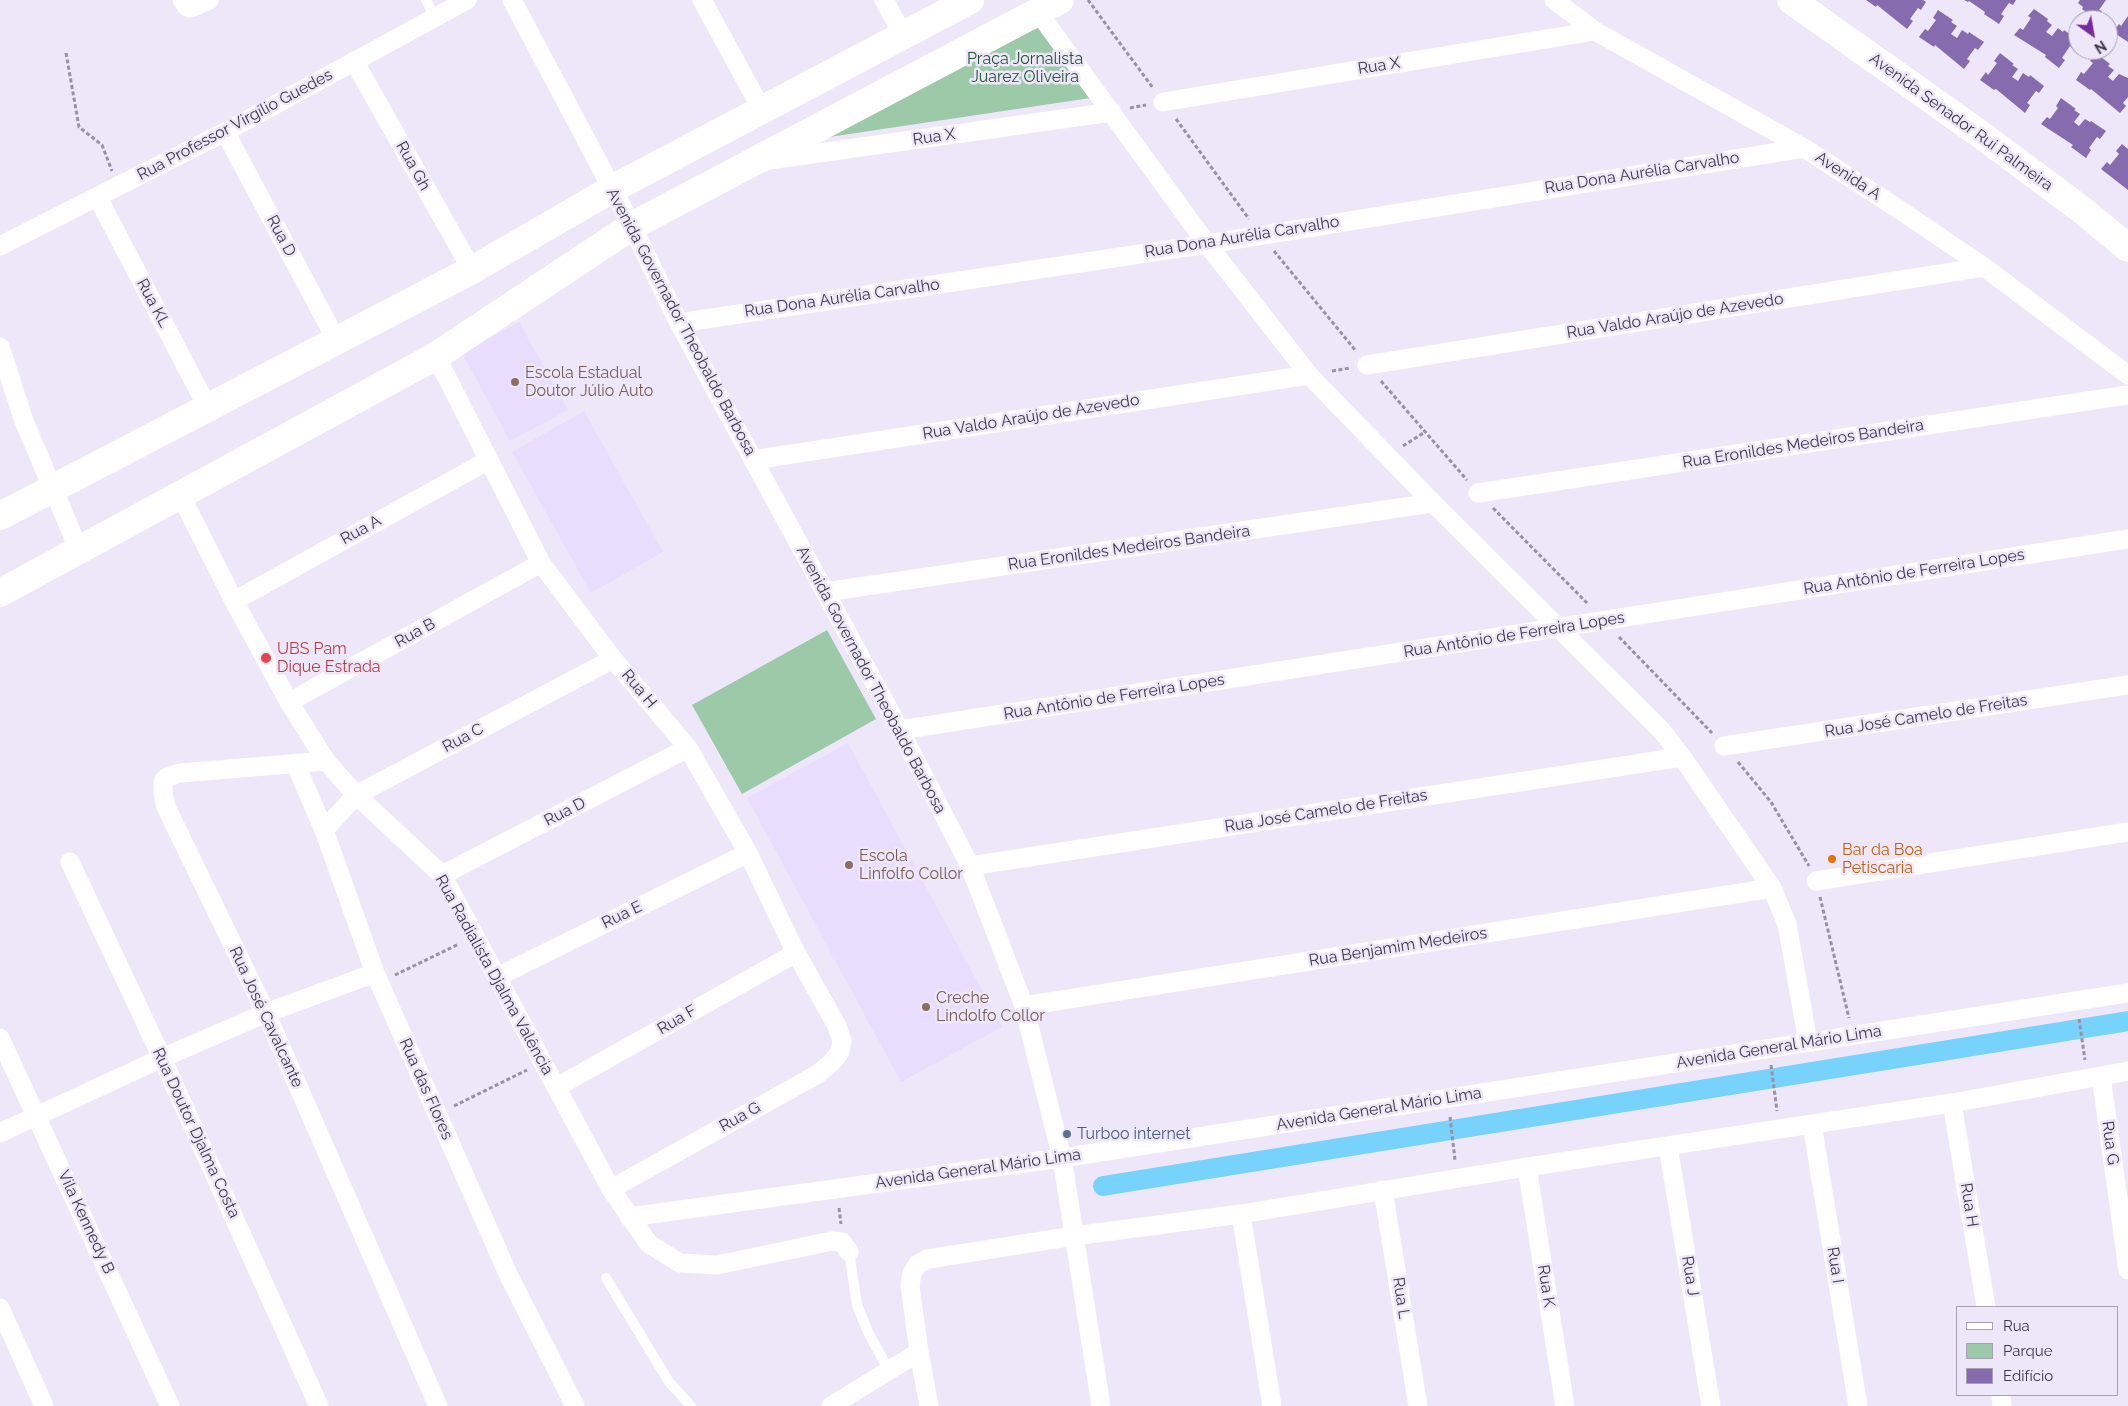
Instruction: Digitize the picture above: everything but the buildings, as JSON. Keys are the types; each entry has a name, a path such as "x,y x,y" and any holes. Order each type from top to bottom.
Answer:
{"street":[{"path":"183,2 191,8 209,0"},
{"name":"Rua Professor Virgílio Guedes","path":"0,246 226,132 467,0"},
{"name":"Avenida Governador Theobaldo Barbosa","path":"512,0 632,226 679,323 900,730 970,866 1024,1006 1063,1162 1101,1406"},
{"path":"702,0 762,110"},
{"path":"884,0 903,35"},
{"path":"0,516 472,270 612,190 970,0"},
{"name":"Avenida A","path":"1554,0 1595,31 1804,148 1984,267 2128,376"},
{"name":"Avenida Senador Rui Palmeira","path":"1791,0 1980,134 2082,210 2128,248"},
{"path":"0,593 436,356 632,226 1049,6 1112,112 1207,244 1309,375 1433,504 1662,731 1682,757 1772,888 1787,924 1808,1042"},
{"name":"Rua X","path":"1163,102 1595,31"},
{"name":"Rua Gh","path":"354,61 472,270"},
{"name":"Rua X","path":"756,162 1112,112"},
{"name":"Rua D","path":"226,132 337,341"},
{"name":"Rua Dona Aurélia Carvalho","path":"679,323 1207,244 1804,148"},
{"name":"Rua KL","path":"98,198 208,408"},
{"name":"Rua Valdo Araújo de Azevedo","path":"1367,365 1984,267"},
{"path":"0,347 24,421 79,550"},
{"name":"Rua H","path":"436,356 542,564 612,658 688,748 748,853 796,952 837,1026"},
{"name":"Rua Valdo Araújo de Azevedo","path":"754,460 1309,375"},
{"name":"Rua Eronildes Medeiros Bandeira","path":"1478,493 2128,395"},
{"name":"Rua A","path":"234,601 489,460"},
{"name":"Rua Radialista Djalma Valência","path":"181,496 234,601 289,702 326,761 356,795 442,875 558,1088 610,1189 650,1244 680,1263 717,1265 832,1241 846,1247"},
{"name":"Rua Eronildes Medeiros Bandeira","path":"825,592 1433,504"},
{"name":"Rua Antônio de Ferreira Lopes","path":"900,730 2128,539"},
{"name":"Rua B","path":"289,702 542,564"},
{"name":"Rua C","path":"324,830 356,795 612,658"},
{"name":"Rua José Camelo de Freitas","path":"1724,746 2128,685"},
{"name":"Rua D","path":"442,875 688,748"},
{"name":"Rua José Camelo de Freitas","path":"970,866 1682,757"},
{"name":"Rua José Cavalcante","path":"326,761 180,773 167,777 162,787 166,807 266,1013 438,1406"},
{"name":"Rua das Flores","path":"295,763 324,830 377,978 508,1276 575,1406"},
{"path":"1816,881 2128,832"},
{"name":"Rua E","path":"497,977 748,853"},
{"name":"Rua Doutor Djalma Costa","path":"70,862 162,1058 319,1406"},
{"name":"Rua Benjamim Medeiros","path":"1024,1006 1772,888"},
{"name":"Rua F","path":"558,1088 796,952"},
{"path":"0,1133 162,1058 266,1013 377,978"},
{"name":"Avenida General Mário Lima","path":"629,1217 838,1189 1063,1162 1808,1042 2128,993"},
{"name":"Rua G","path":"610,1189 818,1074 840,1052 842,1041 837,1026"},
{"name":"Vila Kennedy B","path":"0,1038 170,1406"},
{"path":"929,1406 910,1286 912,1273 918,1264 928,1259 1074,1236 1240,1214 1527,1167 1952,1103 2128,1071"},
{"name":"Rua G","path":"2101,1076 2128,1270"},
{"name":"Rua H","path":"1952,1103 1986,1306"},
{"name":"Rua I","path":"1812,1124 1858,1406"},
{"name":"Rua J","path":"1668,1146 1711,1406"},
{"name":"Rua K","path":"1527,1167 1565,1406"},
{"name":"Rua L","path":"1383,1190 1418,1406"},
{"path":"1240,1214 1272,1406"},
{"path":"0,1308 44,1406"},
{"path":"831,1406 888,1369 919,1352"}],"lane":[{"path":"426,0 435,17"},
{"path":"846,1247 857,1305 868,1332 888,1369"},
{"path":"606,1278 669,1382 690,1406"}],"path":[{"path":"66,53 78,127 102,145 118,188"},
{"path":"1112,112 1163,102"},
{"path":"1309,375 1367,365"},
{"path":"1387,456 1425,432"},
{"path":"377,978 475,936"},
{"path":"2079,1019 2083,1047"},
{"path":"437,1114 544,1062"},
{"path":"1772,1068 1775,1093"},
{"path":"1450,1119 1453,1146"},
{"path":"838,1189 846,1247"}],"shaded area":[{"name":"Escola Estadual Doutor Júlio Auto","path":"519,322 568,410 510,441 462,353"},
{"path":"584,411 663,552 591,593 512,452"},
{"name":"Escola Linfolfo Collor","path":"848,743 1002,1027 901,1082 747,798"}],"green space":[{"name":"Praça Jornalista Juarez Oliveira","path":"1039,16 1097,97 796,142"},
{"path":"827,630 876,719 742,794 692,705"}],"waterway":[{"path":"1103,1186 2128,1021"}],"place":[{"name":"Escola Estadual Doutor Júlio Auto","path":"515,382"},
{"name":"UBS Pam Dique Estrada","path":"266,658"},
{"name":"Bar da Boa Petiscaria","path":"1832,859"},
{"name":"Escola Linfolfo Collor","path":"849,865"},
{"name":"Creche Lindolfo Collor","path":"926,1007"},
{"name":"Turboo internet","path":"1067,1134"}]}
